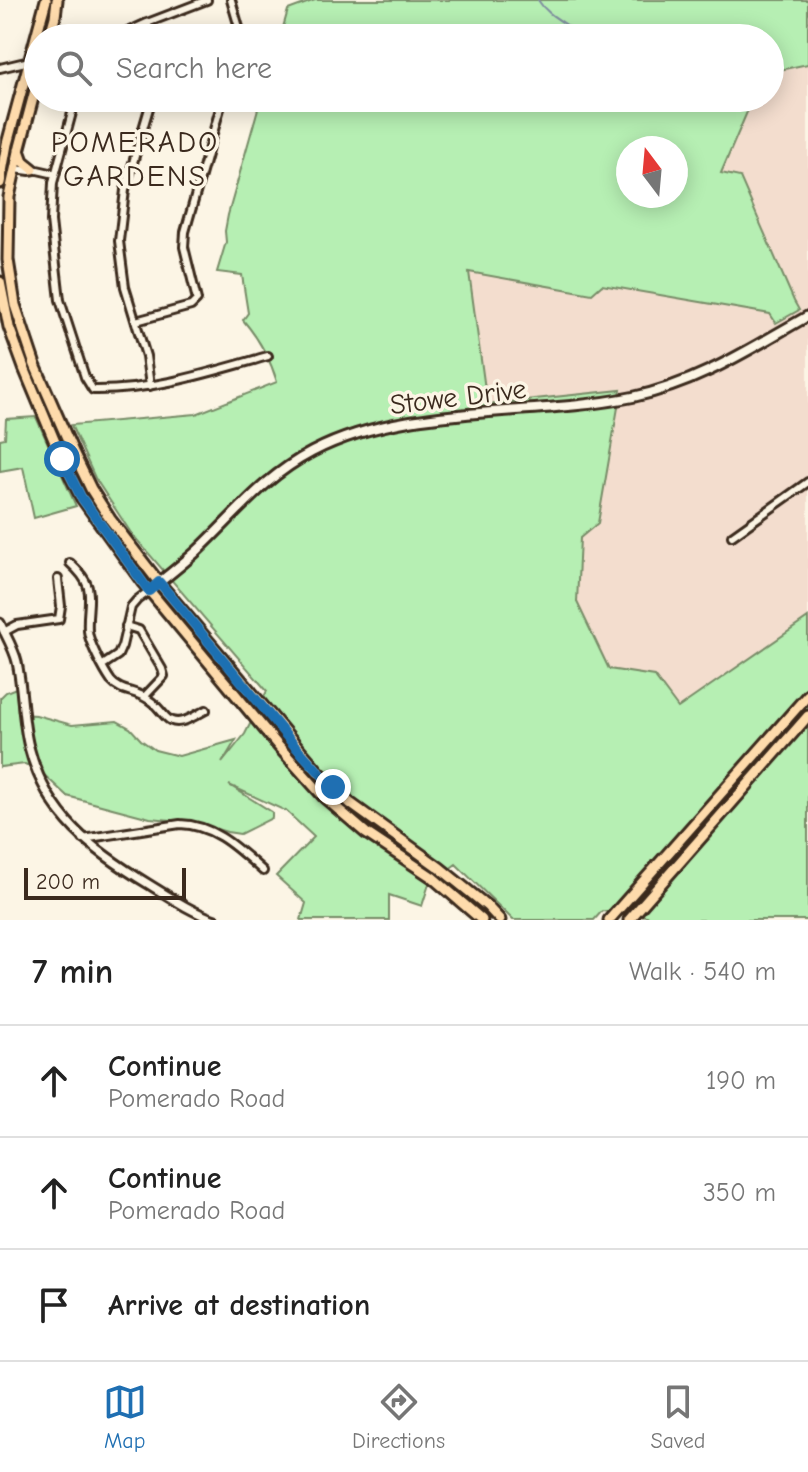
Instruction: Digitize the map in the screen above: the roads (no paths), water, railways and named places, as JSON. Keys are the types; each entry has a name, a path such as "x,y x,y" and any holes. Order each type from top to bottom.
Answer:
{"main road":[{"path":"41,24 46,0"},
{"path":"53,24 57,0"},
{"path":"0,183 4,146 24,88"},
{"path":"29,112 9,197 3,261 35,365 91,489 159,582 294,745 350,803 440,868 500,920"},
{"path":"4,146 10,152 8,160 15,169"},
{"path":"19,150 23,161 33,169"},
{"path":"0,282 9,327 62,459 81,497 149,591 280,748 332,805 366,833 432,877 482,920"},
{"name":"Stowe Drive","path":"149,591 198,550 267,481 313,451 344,438 391,424 649,393 711,371 808,316"},
{"path":"609,920 808,695"},
{"path":"629,920 808,716"}],"street":[{"path":"147,23 207,0"},
{"path":"231,0 238,24"},
{"path":"0,68 24,62"},
{"path":"72,112 53,183 51,221 60,300 85,377 93,390 179,381 268,356"},
{"path":"148,112 125,190 120,226 122,271 146,356 150,386"},
{"path":"136,321 191,306 197,300 184,247 185,232 219,112"},
{"path":"15,169 55,174"},
{"path":"732,536 808,482"},
{"path":"70,563 86,579 90,641 110,679 124,690 145,696 175,722 206,710"},
{"path":"4,632 17,625 59,619 58,579"},
{"path":"103,665 118,655 131,607 149,591"},
{"path":"0,623 17,661 29,744 36,769 57,811 95,850 181,904 215,920"},
{"path":"126,626 139,630 164,676 145,696"},
{"path":"83,839 180,824 193,825 230,842 263,871"}],"waterway":[{"path":"538,0 566,24"}],"district":[{"name":"POMERADO GARDENS","path":"135,159"}]}
